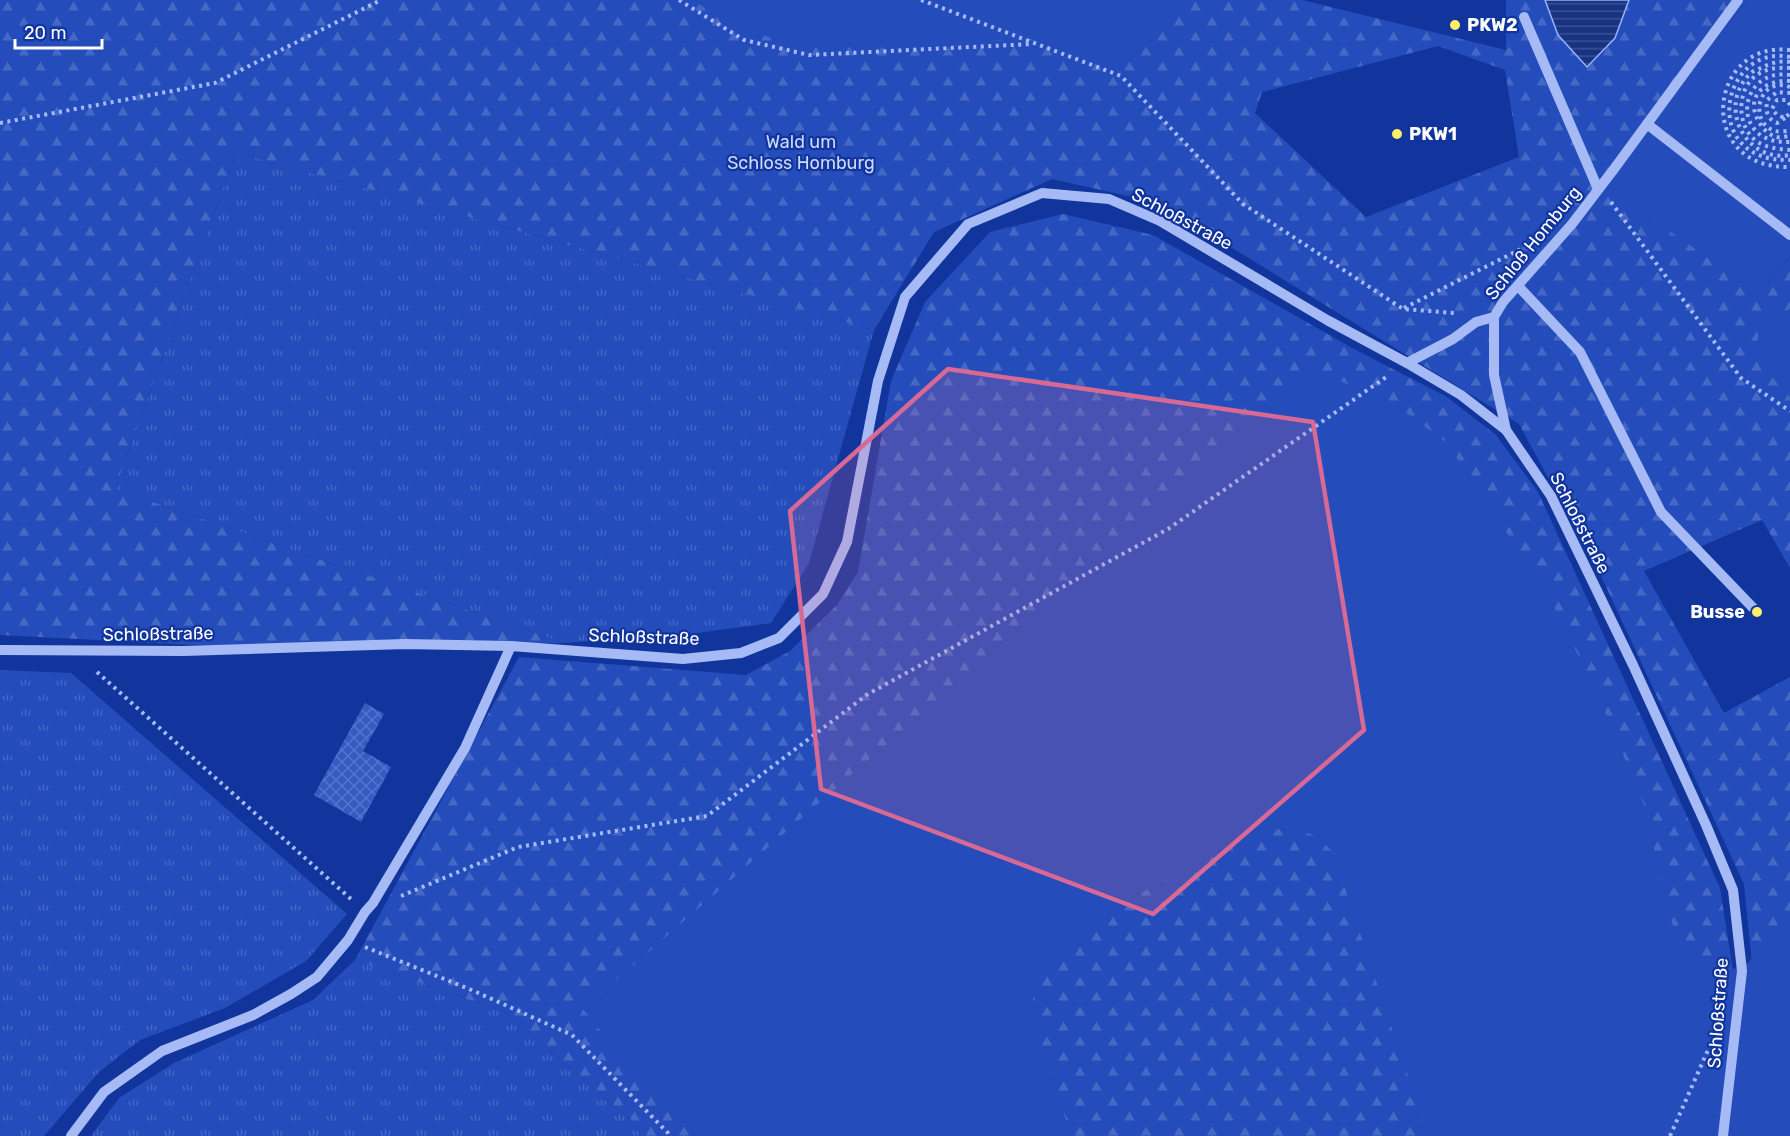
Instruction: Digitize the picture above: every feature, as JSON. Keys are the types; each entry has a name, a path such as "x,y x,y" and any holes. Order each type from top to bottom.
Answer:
{"street":[{"name":"Schloß Homburg","path":"1506,430 1494,375 1494,317 1503,302 1572,224 1738,0"},
{"path":"1524,17 1598,189"},
{"path":"1647,124 1790,235"},
{"name":"Schloßstraße","path":"0,650 184,651 405,644 511,646 683,659 741,653 779,639 823,594 847,542 878,381 905,297 968,224 1042,193 1109,199 1160,221 1327,320 1461,395 1506,430 1551,496 1643,686 1733,890 1742,971 1723,1136"},
{"path":"1518,286 1580,352 1661,512 1757,612"},
{"name":"Schloß Homburg","path":"1407,363 1453,339 1476,322 1494,317"},
{"path":"71,1136 104,1092 162,1051 253,1015 317,977 348,940 373,903 465,748 511,646"}],"path":[{"path":"0,123 215,83 381,0"},
{"path":"679,0 744,40 809,55 1036,43"},
{"path":"921,0 1121,76 1243,204 1404,309 1457,314"},
{"path":"1790,50 1779,48 1761,52 1743,64 1734,73 1725,89 1723,109 1725,125 1733,142 1744,156 1774,168 1790,167"},
{"path":"1790,57 1766,58 1749,65 1738,79 1731,94 1729,109 1731,125 1740,142 1751,152 1764,159 1790,160"},
{"path":"1790,62 1769,64 1751,73 1736,99 1735,116 1743,134 1752,145 1767,154 1781,157 1790,155"},
{"path":"1790,68 1778,67 1763,71 1751,80 1742,97 1741,111 1744,126 1755,140 1773,149 1790,150"},
{"path":"1790,75 1768,76 1753,88 1748,104 1748,119 1755,132 1767,140 1778,143 1790,142"},
{"path":"1790,81 1778,80 1761,88 1753,104 1755,116 1764,130 1776,137 1790,136"},
{"path":"1790,87 1779,85 1769,90 1761,98 1759,107 1760,117 1768,127 1776,131 1790,131"},
{"path":"1790,93 1777,92 1767,100 1766,112 1771,120 1777,123 1790,113"},
{"path":"1785,118 1772,110 1777,100 1787,100 1790,105"},
{"path":"1598,189 1616,206 1741,378 1790,411"},
{"path":"1404,309 1530,245"},
{"path":"398,898 518,847 706,816 868,694 1168,529 1407,363"},
{"path":"75,651 365,912"},
{"path":"348,940 572,1035 668,1132 669,1136"},
{"path":"1670,1136 1715,1035"}],"highlighted area":[{"path":"948,369 1313,422 1364,730 1153,914 821,789 790,511"}],"green space":[{"name":"Wald um Schloss Homburg","path":"0,0 1302,0 1506,50 1506,0 1545,0 1558,35 1615,38 1629,0 1748,0 1697,63 1760,294 1790,256 1790,568 1762,520 1644,571 1724,713 1790,677 1790,1136 1754,983 1744,884 1595,563 1519,424 1159,203 1052,179 934,232 874,330 236,152 115,489 564,643 234,647 0,635","holes":["1438,46 1505,70 1519,157 1366,217 1255,113 1262,92"]},
{"path":"691,0 1174,0 1182,9 1116,72 1031,39 805,48 746,30"},
{"path":"1748,0 1790,0 1790,256 1760,294 1605,186 1697,63"},
{"path":"236,152 874,330 809,563 771,623 689,634 564,643 115,489"},
{"path":"1063,214 1153,235 1354,349 1447,397 1496,435 1538,492 1720,888 1733,971 1712,1136 640,1136 634,1122 504,1012 355,960 519,657 746,675 790,651 837,605 858,572 891,381 925,302 990,232"},
{"path":"1790,309 1790,397 1772,377 1756,348 1761,322"},
{"path":"1314,371 1388,400 1446,442 1546,591 1598,695 1644,805 1670,917 1681,949 1702,967 1728,972 1749,962 1769,934 1790,912 1790,1136 1428,1136 1333,852 1316,836 1292,827 1252,834 1146,890 1086,928 1039,969 1031,1010 1071,1136 694,1136 690,1126 613,1046 583,1009"},
{"path":"0,670 71,673 347,914 306,961 225,1008 140,1040 99,1072 44,1136 0,1136"},
{"path":"355,960 504,1012 634,1122 640,1136 91,1136 119,1098 174,1063 313,1000"}],"shaded area":[{"path":"1545,0 1629,0 1615,38 1587,67 1558,35"}],"building":[{"path":"365,703 384,714 363,751 391,767 361,822 314,795"}],"place":[{"name":"PKW2","path":"1455,25"},
{"name":"PKW1","path":"1397,134"},
{"name":"Busse","path":"1757,612"}]}
